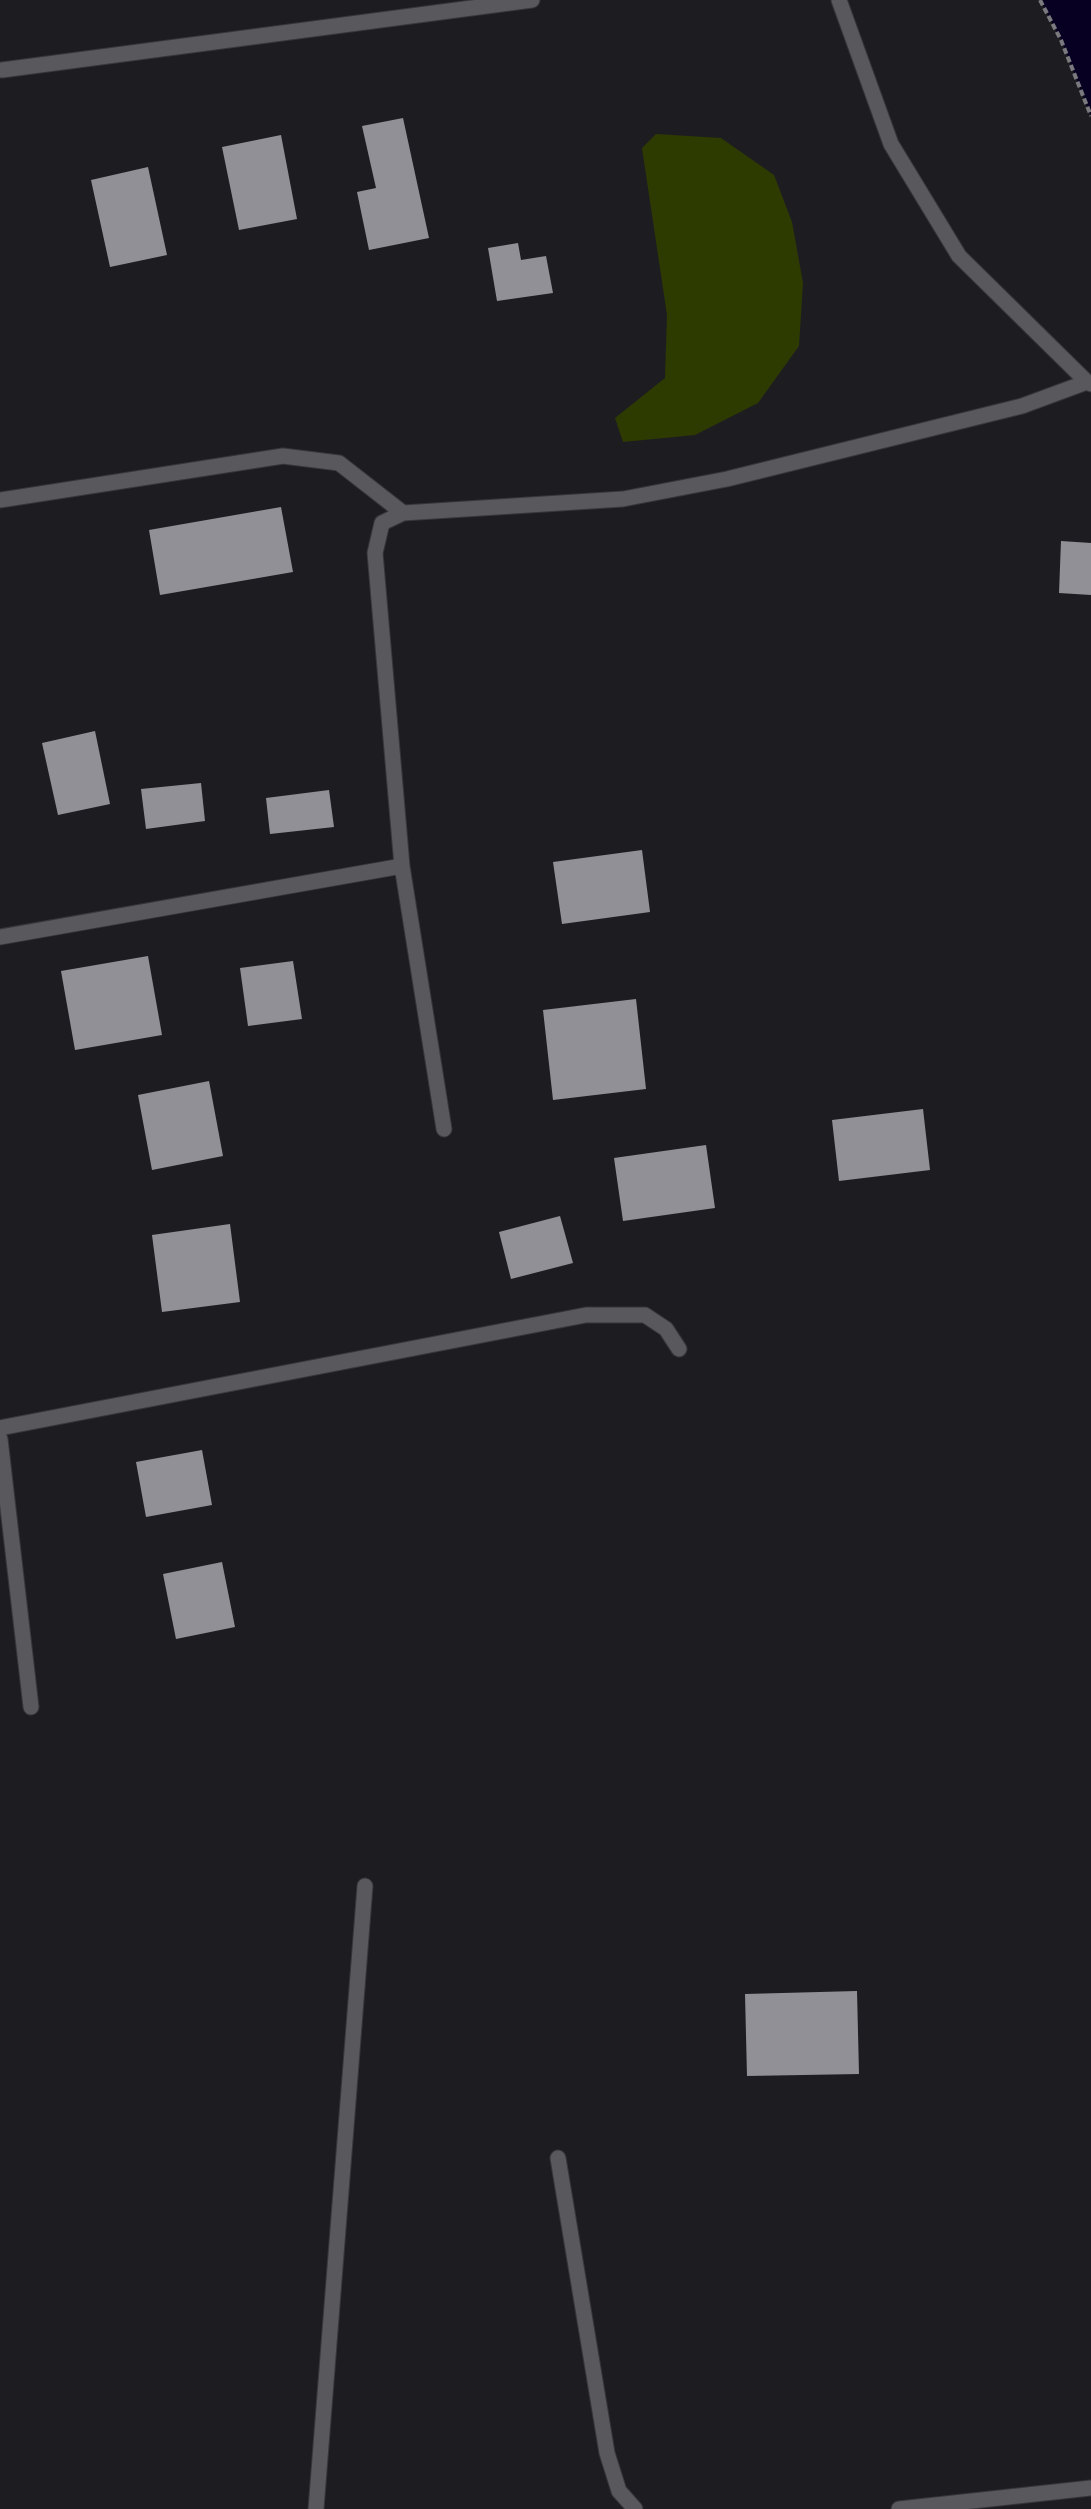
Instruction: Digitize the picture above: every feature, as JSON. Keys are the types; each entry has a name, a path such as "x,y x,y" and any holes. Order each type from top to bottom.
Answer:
{"lane":[{"path":"2,70 532,0"},
{"path":"444,1129 402,866 375,553 382,523 403,513 623,499 727,479 1022,406 1089,383 958,255 891,144 839,0"},
{"path":"0,500 283,456 339,463 403,513"},
{"path":"0,937 402,866"},
{"path":"0,1428 586,1315 645,1315 666,1329 679,1349"},
{"path":"0,1439 31,1707"},
{"path":"316,2509 365,1886"},
{"path":"558,2158 607,2453 619,2491 635,2509"},
{"path":"899,2509 1091,2488"}],"path":[{"path":"1040,0 1061,40 1091,116"}],"green space":[{"path":"656,134 721,138 774,175 792,222 803,283 799,346 758,403 695,435 623,442 615,418 665,378 667,315 642,148"}],"shaded area":[{"path":"1040,0 1091,0 1091,116 1061,40"}],"building":[{"path":"403,118 429,238 369,250 357,192 376,188 362,126"},
{"path":"281,135 297,219 239,230 222,147"},
{"path":"148,167 167,255 110,267 91,180"},
{"path":"518,243 521,260 546,256 553,293 497,301 488,248"},
{"path":"281,507 293,572 160,595 149,530"},
{"path":"1061,541 1091,543 1091,595 1059,593"},
{"path":"95,731 110,804 58,815 42,743"},
{"path":"201,783 205,821 146,829 141,789"},
{"path":"329,790 334,827 270,834 266,798"},
{"path":"642,850 650,912 562,924 553,862"},
{"path":"148,956 162,1035 75,1050 61,971"},
{"path":"293,961 302,1019 248,1026 240,968"},
{"path":"636,999 646,1089 553,1100 543,1010"},
{"path":"209,1081 223,1156 152,1170 138,1095"},
{"path":"923,1109 930,1170 839,1181 832,1120"},
{"path":"706,1145 715,1208 623,1221 614,1158"},
{"path":"560,1216 573,1263 511,1279 499,1232"},
{"path":"230,1224 240,1302 162,1312 152,1235"},
{"path":"202,1450 212,1505 146,1517 136,1462"},
{"path":"222,1562 235,1627 176,1639 163,1574"},
{"path":"857,1991 859,2074 747,2076 745,1994"}]}
